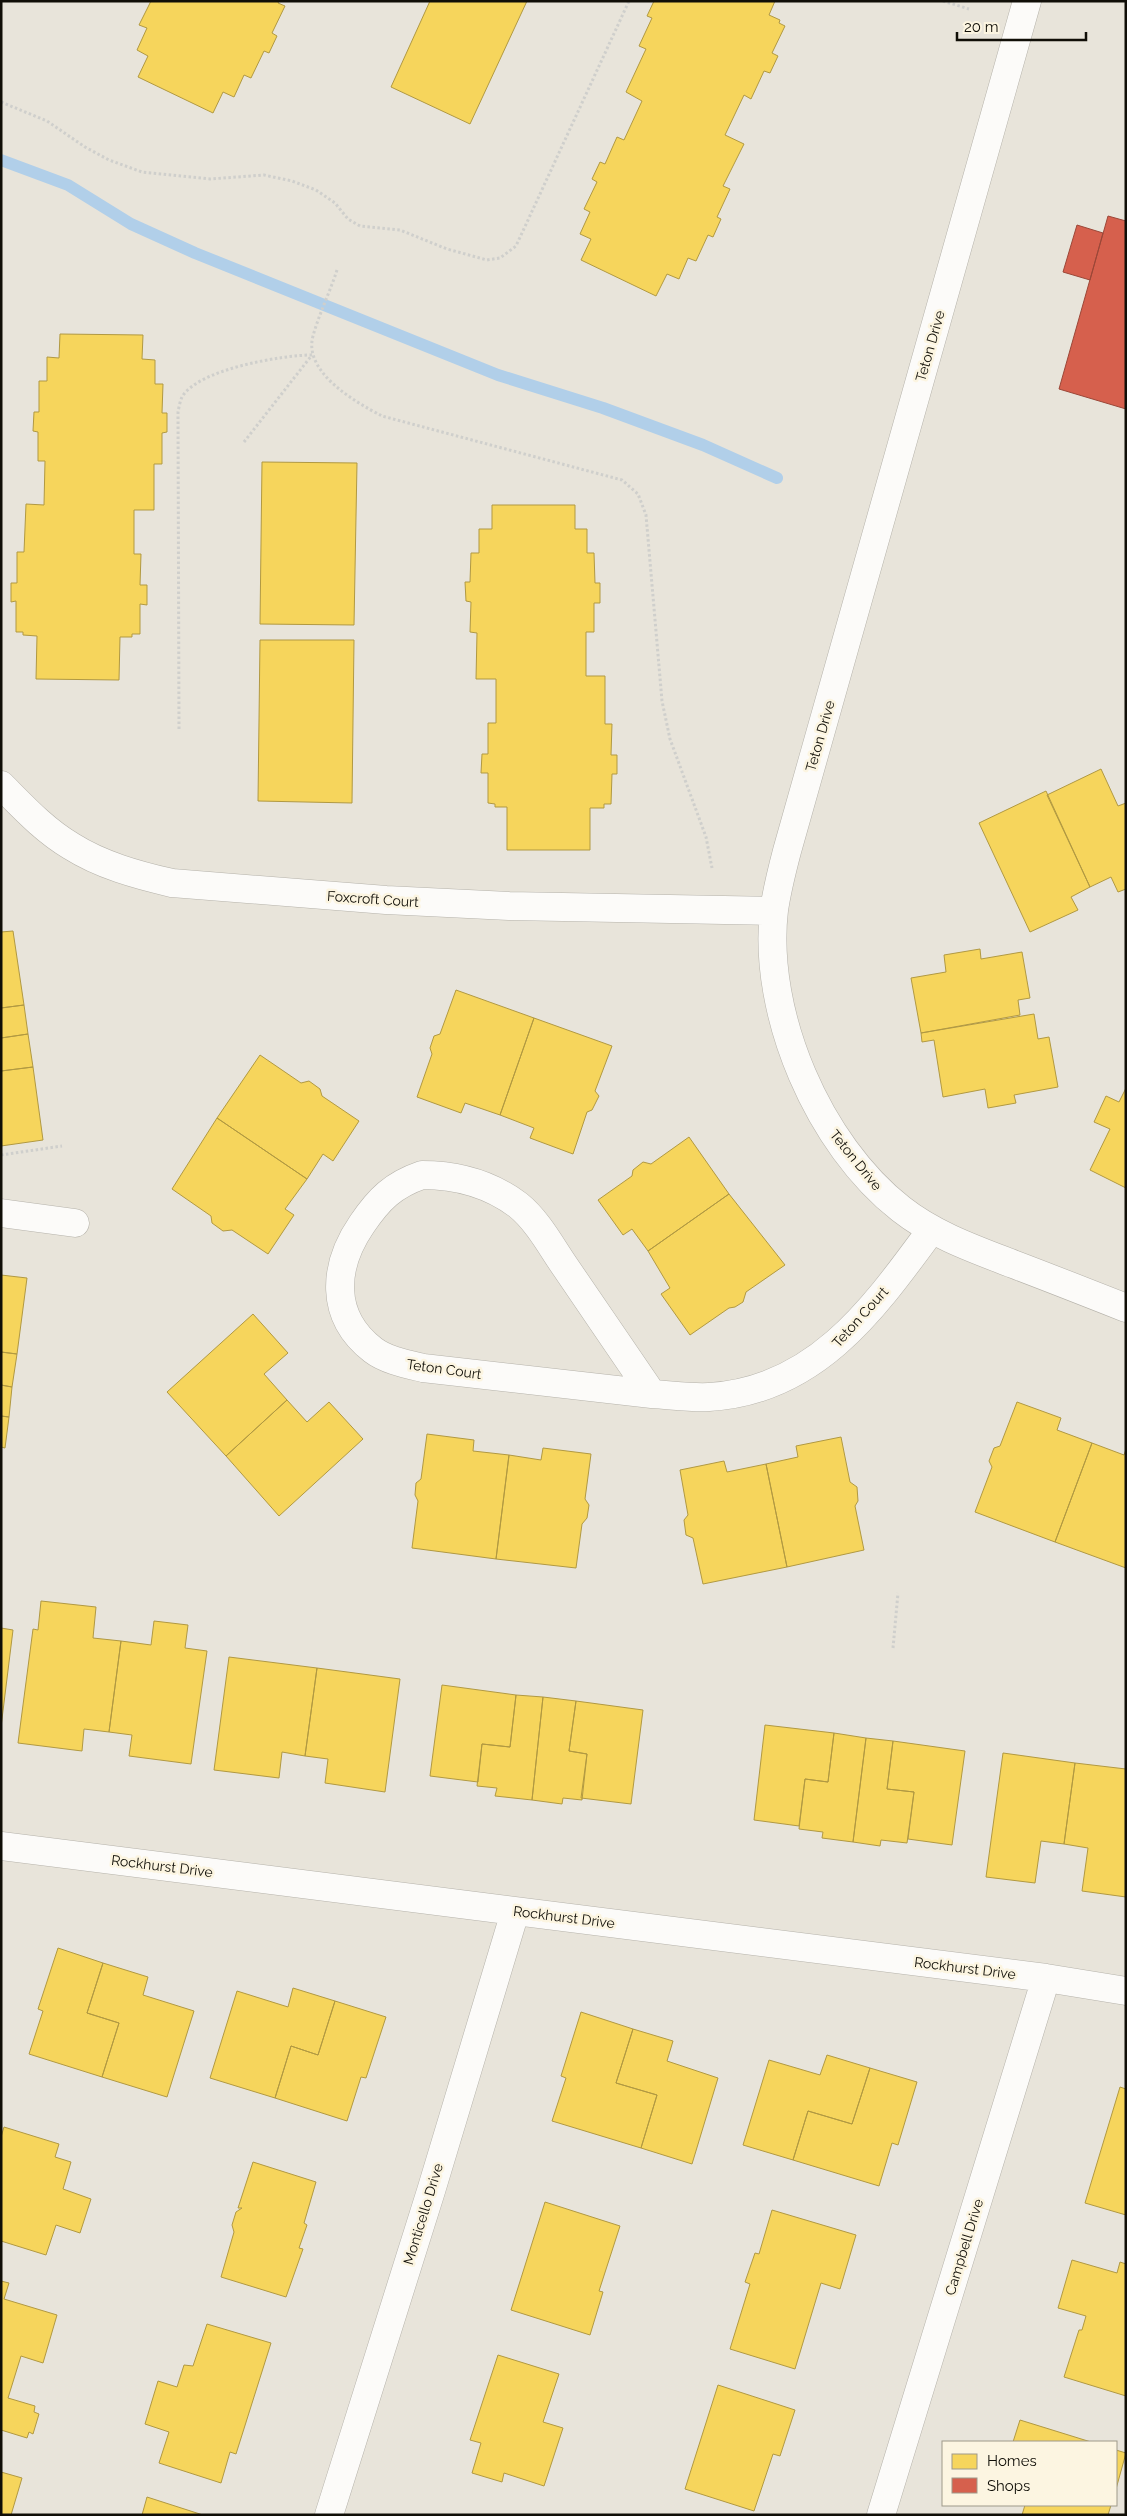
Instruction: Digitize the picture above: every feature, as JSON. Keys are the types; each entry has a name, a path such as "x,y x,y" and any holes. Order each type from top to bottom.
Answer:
{"street":[{"name":"Teton Drive","path":"1027,1 787,851 774,911 774,946 777,984 792,1049 812,1098 839,1143 874,1185 901,1210 932,1229 964,1245 1126,1308"},
{"name":"Foxcroft Court","path":"1,785 37,821 70,846 103,862 141,876 172,883 386,900 509,906 774,911"},
{"name":"Teton Court","path":"652,1394 541,1231 519,1206 491,1189 447,1175 422,1175 405,1181 388,1192 353,1238 342,1261 339,1282 342,1307 354,1331 374,1351 401,1363 423,1368 652,1394 708,1397 733,1394 786,1378 812,1363 855,1326 872,1308 932,1229"},
{"path":"1,1213 75,1223"},
{"name":"Rockhurst Drive","path":"1,1846 1046,1978 1126,1991"},
{"name":"Monticello Drive","path":"329,2515 431,2191 515,1912"},
{"name":"Campbell Drive","path":"881,2515 1046,1978"}],"path":[{"path":"1,102 47,121 85,147 109,160 142,172 210,179 264,175 292,181 316,190 335,203 348,219 360,226 400,230 447,248 487,260 500,258 516,246 629,1"},
{"path":"944,1 969,9"},
{"path":"244,442 312,355 313,336 337,270"},
{"path":"179,729 178,412 182,396 194,386 216,374 246,364 298,355 312,355"},
{"path":"312,355 336,387 358,404 382,416 613,477 622,480 638,494 646,515 662,701 670,739 706,837 712,868"},
{"path":"1,1155 62,1146"},
{"path":"892,1648 898,1593"}],"building: Homes":[{"path":"151,1 279,1 278,3 285,6 272,33 277,36 269,53 264,51 251,78 244,75 234,97 223,92 213,113 138,77 148,56 137,50 147,28 139,25"},
{"path":"430,1 527,1 470,124 391,87"},
{"path":"654,1 775,1 769,15 780,20 779,23 785,26 772,53 778,56 770,73 764,71 751,99 744,95 725,135 744,144 723,186 730,189 717,217 721,219 713,237 708,235 696,261 688,258 679,279 667,274 656,296 581,260 591,239 580,234 590,212 584,209 597,182 592,179 600,162 605,164 617,137 624,140 642,101 626,92 646,49 639,46 652,18 647,16"},
{"path":"60,334 143,335 142,359 155,360 155,384 163,384 162,413 167,413 167,432 162,433 162,464 154,464 154,510 134,510 134,554 141,554 140,585 147,585 147,605 140,604 140,634 132,634 132,637 120,637 119,680 36,679 37,636 23,635 23,632 16,632 16,601 11,602 11,583 17,583 17,552 24,552 26,504 44,505 45,461 38,461 38,432 33,431 34,412 39,412 39,381 47,381 47,357 59,358"},
{"path":"262,462 357,463 354,625 260,624"},
{"path":"492,505 575,505 575,529 587,529 587,553 594,553 595,583 600,583 600,603 594,603 594,632 586,632 586,676 605,676 605,724 612,724 611,755 617,755 617,774 612,774 611,804 604,804 604,808 590,808 590,850 507,850 507,807 495,807 495,804 488,803 488,773 481,773 482,754 488,754 488,723 496,723 496,679 476,679 477,633 470,632 471,602 466,601 465,582 470,582 471,553 479,553 479,529 492,529"},
{"path":"260,640 354,640 352,803 258,801"},
{"path":"1101,769 1118,806 1126,803 1126,889 1118,892 1111,877 1090,887 1047,795"},
{"path":"1046,791 1090,887 1071,897 1078,910 1030,932 979,823"},
{"path":"13,931 24,1005 1,1008 1,932"},
{"path":"980,949 981,959 1022,952 1030,998 1018,1000 1020,1015 921,1033 911,978 946,972 944,955"},
{"path":"456,990 534,1018 500,1115 465,1103 461,1113 417,1097 432,1054 430,1048 434,1036 440,1034"},
{"path":"24,1005 28,1034 1,1038 1,1008"},
{"path":"1034,1014 1038,1039 1049,1037 1058,1087 1014,1095 1016,1103 988,1108 985,1089 943,1097 934,1040 922,1042 921,1033"},
{"path":"534,1018 612,1046 595,1091 599,1096 592,1110 587,1112 573,1154 530,1138 534,1128 500,1115"},
{"path":"28,1034 33,1067 1,1071 1,1038"},
{"path":"260,1055 301,1083 309,1081 320,1089 322,1096 359,1121 333,1161 323,1154 307,1179 217,1118"},
{"path":"33,1067 43,1140 1,1146 1,1071"},
{"path":"1126,1088 1126,1188 1090,1170 1110,1129 1094,1122 1106,1096 1119,1102"},
{"path":"217,1118 307,1179 285,1209 294,1215 268,1254 232,1230 223,1231 212,1223 211,1216 172,1189"},
{"path":"689,1137 729,1194 648,1251 632,1229 623,1235 598,1200 632,1176 633,1170 643,1162 651,1164"},
{"path":"729,1194 785,1265 746,1292 743,1302 729,1308 690,1335 661,1294 670,1288 648,1251"},
{"path":"1,1275 27,1278 17,1354 1,1352"},
{"path":"253,1314 288,1353 264,1374 287,1400 226,1456 167,1392"},
{"path":"1,1352 17,1354 12,1387 1,1385"},
{"path":"1,1385 12,1387 9,1417 1,1416"},
{"path":"287,1400 307,1422 329,1402 363,1439 279,1516 226,1456"},
{"path":"1017,1402 1061,1418 1057,1430 1092,1443 1055,1542 975,1512 992,1467 989,1461 994,1448 1000,1446"},
{"path":"1,1416 9,1417 5,1448 1,1447"},
{"path":"427,1434 474,1440 473,1451 509,1455 496,1559 412,1548 418,1501 415,1495 416,1483 421,1479"},
{"path":"841,1437 850,1482 857,1487 858,1501 855,1506 864,1550 787,1567 766,1464 798,1457 796,1446"},
{"path":"1092,1443 1124,1455 1126,1449 1126,1568 1055,1542"},
{"path":"543,1448 591,1454 585,1499 589,1505 587,1518 582,1524 576,1568 496,1559 509,1455 541,1460"},
{"path":"724,1461 727,1472 766,1464 787,1567 703,1584 693,1538 686,1535 684,1520 688,1515 680,1470"},
{"path":"41,1601 96,1607 93,1638 121,1641 109,1732 84,1729 82,1751 18,1743 33,1629 38,1630"},
{"path":"154,1621 188,1625 185,1648 207,1651 191,1764 129,1756 132,1735 109,1732 121,1641 151,1645"},
{"path":"1,1628 13,1630 1,1727"},
{"path":"229,1657 317,1668 305,1756 282,1752 279,1778 214,1770"},
{"path":"317,1668 400,1679 385,1792 325,1783 328,1759 305,1756"},
{"path":"442,1685 516,1695 510,1747 482,1744 478,1782 430,1776"},
{"path":"516,1695 543,1697 532,1800 495,1796 497,1788 477,1786 482,1744 510,1747"},
{"path":"543,1697 576,1701 569,1751 587,1754 582,1800 563,1798 562,1804 532,1800"},
{"path":"576,1701 643,1710 631,1804 581,1798 587,1754 569,1751"},
{"path":"765,1725 834,1733 828,1782 805,1779 799,1826 754,1820"},
{"path":"834,1733 866,1738 853,1842 822,1838 823,1832 799,1829 805,1779 828,1782"},
{"path":"866,1738 893,1741 887,1789 914,1792 907,1843 881,1840 880,1846 853,1842"},
{"path":"893,1741 965,1751 952,1845 908,1839 914,1792 887,1789"},
{"path":"1003,1753 1075,1763 1064,1844 1041,1841 1035,1883 986,1877"},
{"path":"1075,1763 1126,1769 1126,1897 1082,1891 1088,1848 1064,1844"},
{"path":"58,1948 103,1963 87,2013 119,2023 102,2077 29,2054 43,2011 38,2009"},
{"path":"103,1963 148,1977 143,1995 194,2011 167,2097 102,2077 119,2023 87,2013"},
{"path":"293,1988 335,2001 318,2055 291,2046 275,2098 210,2078 237,1991 288,2007"},
{"path":"335,2001 386,2017 366,2078 361,2077 347,2121 275,2098 291,2046 318,2055"},
{"path":"581,2012 633,2029 616,2083 657,2095 641,2148 552,2121 566,2078 561,2076"},
{"path":"633,2029 673,2041 667,2061 718,2078 692,2164 641,2148 657,2095 616,2083"},
{"path":"827,2055 870,2068 852,2124 808,2111 793,2160 743,2145 769,2060 820,2075"},
{"path":"870,2068 917,2082 898,2145 892,2143 879,2186 793,2160 808,2111 852,2124"},
{"path":"1120,2087 1126,2089 1126,2215 1085,2203"},
{"path":"4,2127 59,2144 55,2157 71,2162 63,2189 91,2199 80,2233 56,2225 46,2255 1,2241 1,2137"},
{"path":"253,2162 316,2182 304,2223 307,2225 299,2248 303,2249 286,2297 221,2277 234,2232 232,2225 236,2212 242,2208 238,2208"},
{"path":"545,2202 620,2226 599,2291 603,2292 590,2335 511,2310"},
{"path":"772,2210 856,2235 840,2289 821,2283 795,2369 730,2349 750,2284 745,2282 755,2253 759,2254"},
{"path":"1072,2260 1117,2273 1120,2262 1126,2264 1126,2396 1064,2377 1079,2330 1082,2330 1086,2316 1058,2308"},
{"path":"1,2281 9,2283 4,2299 57,2315 43,2363 21,2356 8,2398 35,2406 34,2412 39,2414 33,2434 29,2432 27,2438 1,2430"},
{"path":"207,2324 271,2343 236,2454 230,2452 221,2483 159,2463 169,2432 145,2424 158,2381 177,2387 184,2365 193,2366"},
{"path":"498,2355 559,2374 543,2422 563,2428 544,2486 504,2473 502,2482 472,2473 481,2443 470,2440"},
{"path":"718,2385 795,2410 780,2456 773,2454 754,2511 685,2489"},
{"path":"1020,2420 1088,2441 1013,2441"},
{"path":"1117,2450 1126,2453 1117,2485"},
{"path":"1,2472 22,2478 11,2515 1,2515"},
{"path":"147,2497 203,2515 142,2515"},
{"path":"1025,2506 1111,2506 1108,2515 1022,2515"}],"building: Shops":[{"path":"1108,216 1126,221 1126,409 1059,389"},
{"path":"1077,225 1103,233 1090,280 1063,272"}],"waterway":[{"path":"1,160 68,185 131,224 195,253 498,375 603,408 703,445 777,478"}]}
